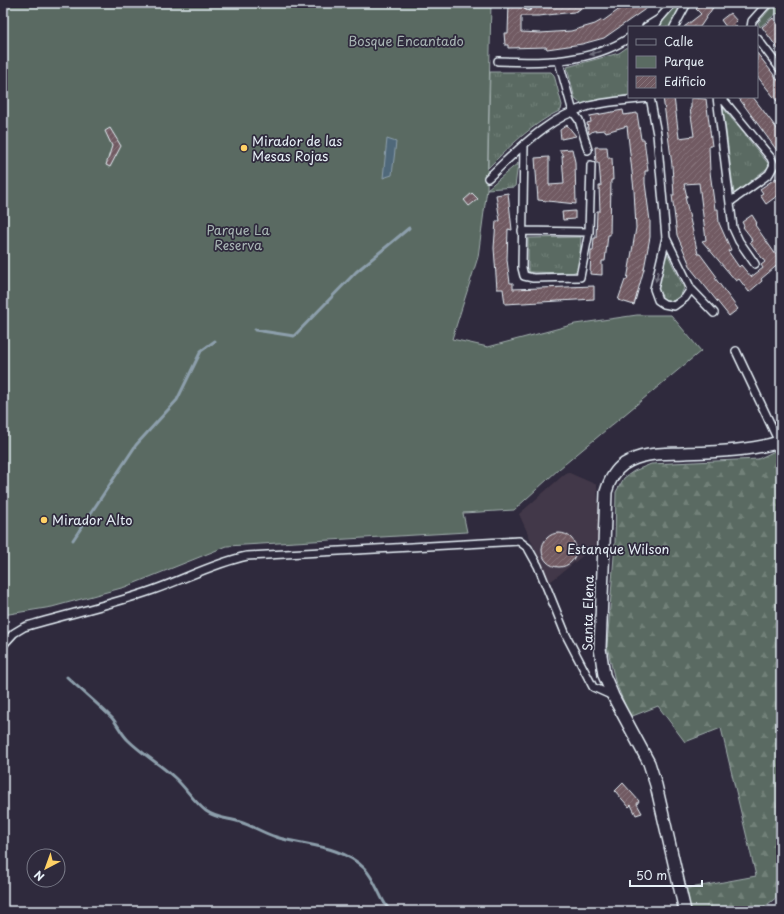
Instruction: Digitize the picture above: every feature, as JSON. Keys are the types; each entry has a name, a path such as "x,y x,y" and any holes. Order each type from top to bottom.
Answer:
{"street":[{"path":"656,26 659,19 673,3"},
{"path":"675,26 687,3"},
{"path":"751,26 752,21 768,3"},
{"path":"648,26 659,19"},
{"path":"498,61 559,62 588,56 617,45 628,39"},
{"path":"758,39 781,70"},
{"path":"559,62 573,112 579,120 588,150"},
{"path":"488,178 524,145 555,121 588,106 642,98"},
{"path":"650,98 657,134 666,238 655,283 655,294 658,300 664,304 674,306 685,298 691,289"},
{"path":"717,98 733,228 739,242 754,264"},
{"path":"723,98 771,158 774,165 769,174 730,202"},
{"path":"524,145 522,231 522,268 524,276 533,278 580,276 589,232 591,165"},
{"path":"522,231 589,232"},
{"path":"666,238 691,289 714,313"},
{"path":"736,351 780,442"},
{"name":"Santa Elena","path":"685,911 654,778 649,763 634,732 613,696 604,675 600,648 606,492 609,482 623,464 647,454 716,451 760,447 780,442"},
{"path":"3,644 14,633 24,627 120,602 155,590 224,561 247,556 519,540 528,548 538,566 566,635 593,687 613,696"}],"shaded area":[{"path":"567,472 597,485 600,542 550,582 519,514"}],"green space":[{"name":"Parque La Reserva","path":"3,3 491,3 487,189 478,257 452,339 488,347 575,324 637,315 671,315 701,351 559,469 514,510 463,513 467,532 227,546 125,587 52,607 3,615"},
{"path":"676,3 683,3 672,26 660,26"},
{"path":"775,3 781,3 781,17 777,13 760,27 758,23"},
{"path":"628,47 628,95 581,104 575,99 567,67 619,53"},
{"path":"490,72 551,72 554,75 562,105 561,110 531,129 488,168"},
{"path":"723,108 770,166 734,194"},
{"path":"518,163 515,187 487,189"},
{"path":"581,237 579,270 572,273 528,272 528,238"},
{"path":"666,251 684,288 680,297 673,301 663,299 658,290"},
{"path":"781,448 781,894 759,911 691,911 685,889 756,876 721,728 685,742 658,706 630,717 615,681 607,646 615,543 616,492 624,478 634,471 651,464 758,459"}],"water":[{"path":"387,139 396,142 392,175 383,178"}],"building":[{"path":"509,3 524,3 524,9 529,11 532,9 534,3 595,3 574,12 539,16 521,16 521,32 540,33 571,31 595,24 602,20 603,21 628,3 654,3 604,38 582,44 547,49 546,47 508,48 508,45 505,45 504,33 508,33"},
{"path":"702,3 716,3 701,26 685,26 701,14 696,9"},
{"path":"730,13 737,21 734,24 736,26 725,26 721,20"},
{"path":"773,18 781,29 781,53 762,27"},
{"path":"758,54 781,84 781,106 758,77"},
{"path":"663,98 674,98 679,138 694,136 690,108 691,98 706,99 712,146 709,146 710,172 715,209 718,209 719,223 731,250 728,251 739,267 741,265 751,277 763,268 761,265 765,262 750,242 752,241 750,236 743,227 742,222 752,215 757,223 755,225 781,262 761,279 762,281 749,292 739,279 736,281 702,241 706,240 699,183 684,184 687,197 685,197 698,254 700,254 717,277 715,278 738,309 729,316 692,270 677,235 672,195 674,195 672,165"},
{"path":"739,98 754,98 781,134 781,156"},
{"path":"623,110 624,115 637,113 641,139 644,139 648,171 645,171 645,183 650,221 650,237 644,269 634,305 618,300 625,280 627,280 636,228 634,190 627,126 606,132 605,130 593,131 589,134 587,123 591,122 590,116"},
{"path":"567,125 576,136 561,139 560,130"},
{"path":"110,128 121,146 110,167 106,165 112,146 105,131"},
{"path":"595,147 607,147 608,158 612,158 613,180 611,180 610,235 608,235 605,261 602,261 602,275 590,274 591,251 593,251 594,238 596,238 597,211 600,211 599,186 601,186 599,163 596,163"},
{"path":"572,149 575,162 576,204 538,200 535,158 549,157 549,185 564,184 562,156 564,156 559,150"},
{"path":"776,178 781,185 781,193 766,204 760,195 763,193 760,189"},
{"path":"472,193 478,199 469,206 464,200"},
{"path":"508,193 512,230 508,229 507,260 510,283 513,283 513,289 594,286 594,299 505,304 503,289 497,289 494,248 496,221 500,221 496,195"},
{"path":"575,211 575,219 563,220 562,212"},
{"name":"Estanque Wilson","path":"559,533 571,538 576,550 571,562 559,567 547,562 542,550 547,538"},
{"path":"623,783 639,801 637,804 642,813 636,815 631,805 629,807 615,791"}],"waterway":[{"path":"255,330 294,336 356,272 409,228"},
{"path":"73,540 136,445 177,400 201,351 215,341"},
{"path":"67,677 112,718 128,740 175,778 210,814 245,824 276,837 334,850 355,860 364,868 375,883 390,911"}],"place":[{"name":"Mirador de las Mesas Rojas","path":"244,148"},
{"name":"Mirador Alto","path":"44,520"},
{"name":"Estanque Wilson","path":"559,549"}],"park label":[{"name":"Bosque Encantado","path":"406,41"}]}
